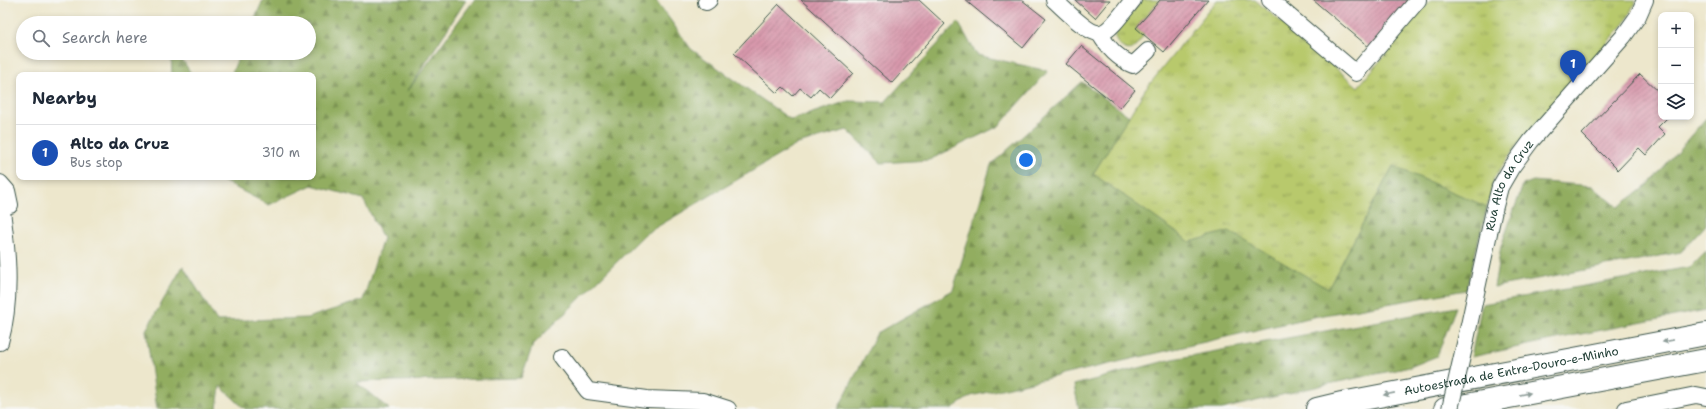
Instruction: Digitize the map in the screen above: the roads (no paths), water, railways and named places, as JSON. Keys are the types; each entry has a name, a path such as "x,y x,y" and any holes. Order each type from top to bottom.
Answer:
{"highway":[{"name":"Autoestrada de Entre-Douro-e-Minho","path":"1317,409 1706,334"},
{"name":"Autoestrada de Entre-Douro-e-Minho","path":"1445,409 1706,360"}],"street":[{"path":"1054,0 1091,32 1100,34 1108,29 1133,0"},
{"path":"1270,0 1356,73 1418,0"},
{"name":"Rua Alto da Cruz","path":"1450,409 1500,187 1510,168 1531,141 1623,37 1638,16 1645,0"},
{"path":"1100,34 1105,44 1125,62 1133,65 1148,51"},
{"path":"0,184 7,191 11,206 10,218 5,227"},
{"path":"0,197 5,227 8,275 5,325 0,342"},
{"path":"562,358 588,391 647,399 703,401 728,409"},
{"path":"1626,409 1696,395 1706,397"}],"place":[{"name":"Alto da Cruz","path":"1573,83"}]}
